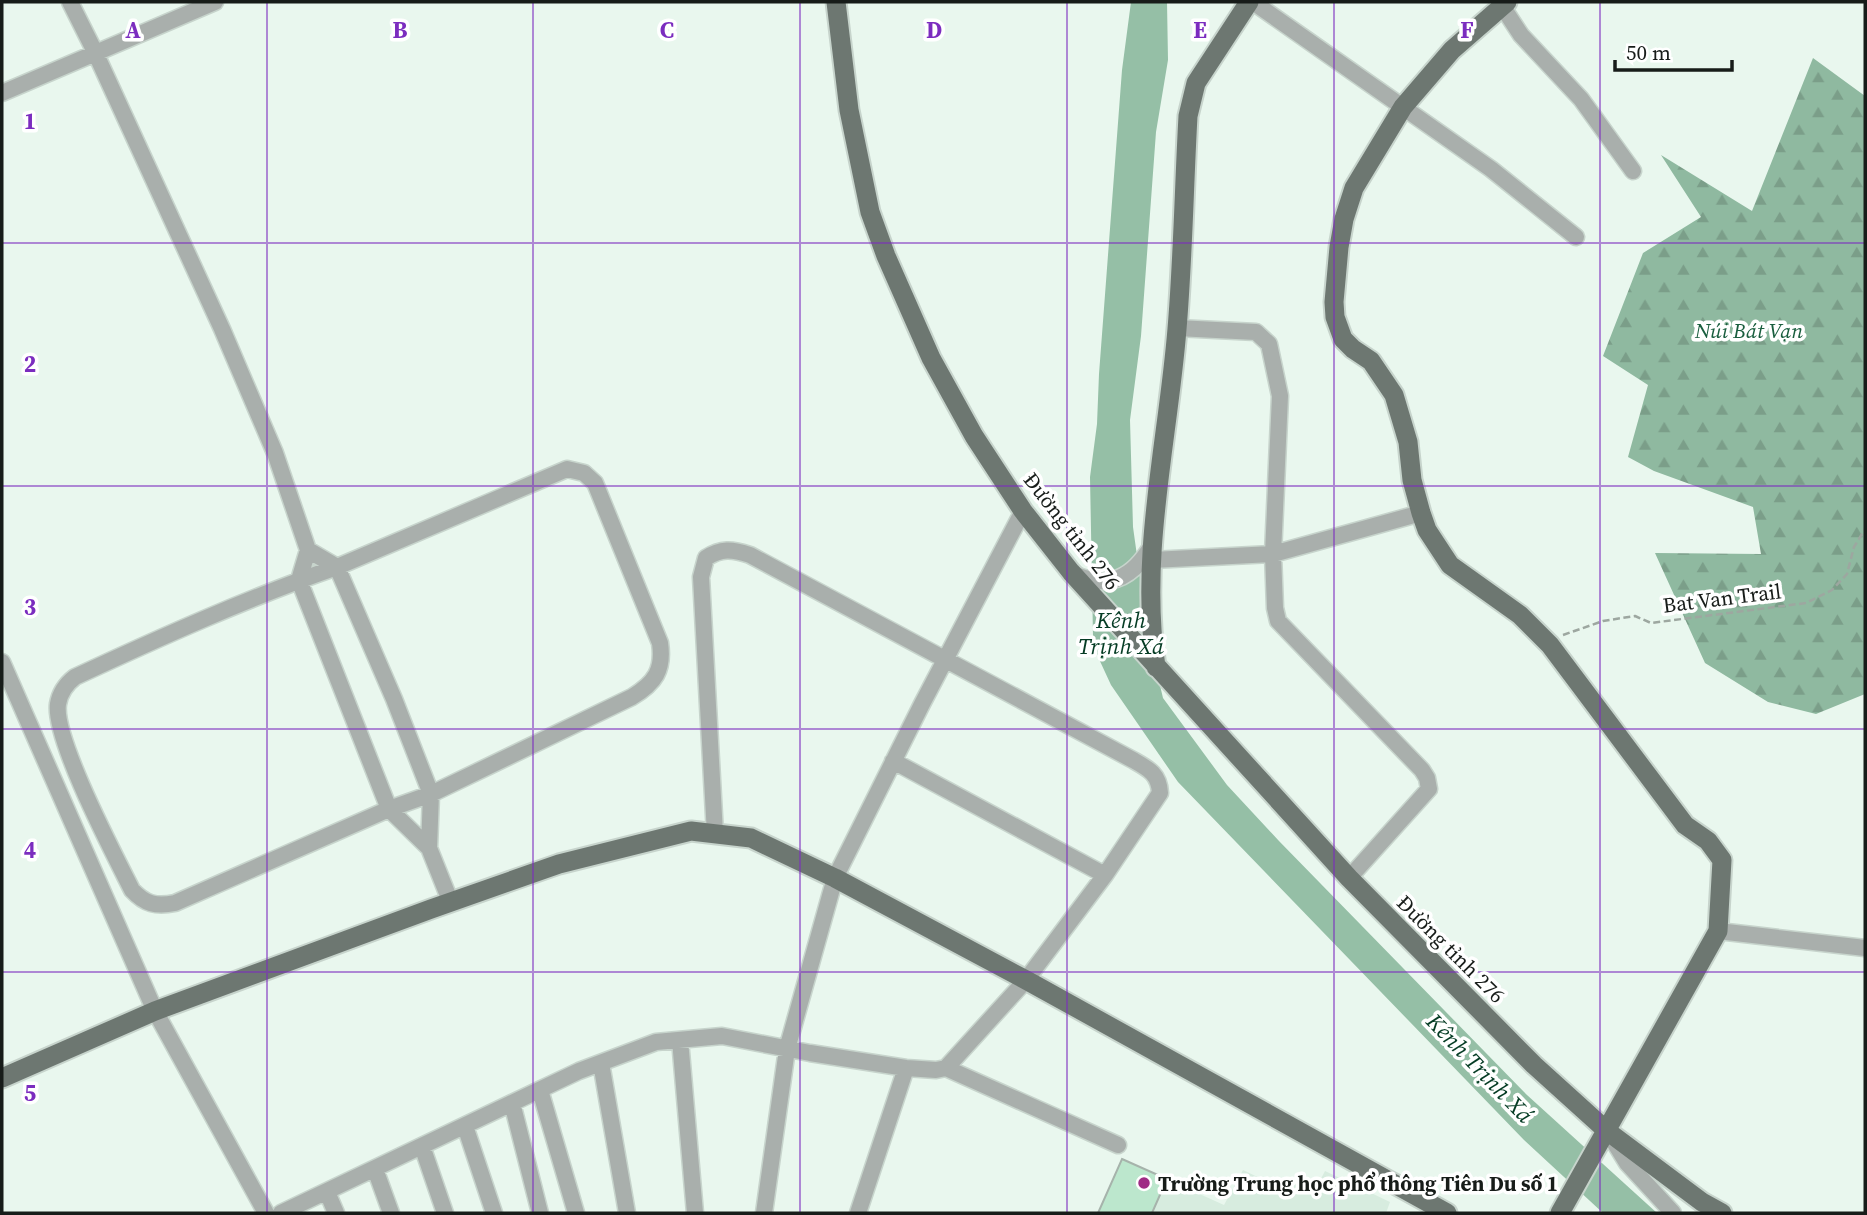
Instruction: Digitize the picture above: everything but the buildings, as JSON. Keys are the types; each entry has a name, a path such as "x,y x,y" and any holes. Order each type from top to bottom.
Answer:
{"main road":[{"name":"Đường tỉnh 276","path":"836,2 849,110 859,166 874,223 931,358 974,436 1023,511 1071,572 1349,878 1534,1065 1607,1131 1702,1202 1722,1213"},
{"path":"1156,667 1150,615 1153,551 1177,328 1188,117 1196,82 1251,2"},
{"path":"1504,4 1452,50 1403,107 1354,188 1343,219 1334,302 1335,317 1343,339 1371,361 1394,395 1408,442 1412,480 1421,513 1427,530 1450,565 1520,615 1548,643 1685,825 1708,841 1720,857 1718,931 1562,1209"},
{"path":"2,1078 155,1012 452,902 559,864 691,831 751,838 835,878 1026,980 1447,1213"}],"street":[{"path":"70,2 222,329 275,453 308,550 299,580 389,809 429,848 452,902"},
{"path":"2,93 215,2"},
{"path":"1251,2 1491,169 1576,237"},
{"path":"1504,4 1521,35 1581,100 1633,171"},
{"path":"1177,328 1256,332 1269,344 1280,396 1273,554 1278,621 1422,769 1427,778 1429,789 1349,878"},
{"path":"567,470 584,473 595,483 660,643 660,671 652,682 632,697 431,794 389,809 175,903 153,905 141,900 132,890 62,737 58,705 61,694 75,677 155,640 337,567 556,472 567,470"},
{"path":"764,1213 787,1049 835,878 1023,511"},
{"path":"1071,572 1089,579 1121,578 1137,568 1153,551 1273,554 1421,513"},
{"path":"308,550 337,567 394,699 431,794 429,848"},
{"path":"715,834 701,577 705,558 718,551 735,550 750,555 1154,772 1160,782 1160,793 1105,874 1026,980 946,1068"},
{"path":"2,662 155,1012 267,1213"},
{"path":"893,761 1105,874"},
{"path":"1718,931 1865,948"},
{"path":"281,1213 601,1063 656,1042 722,1036 906,1068 946,1068 1118,1145"},
{"path":"680,1040 695,1213"},
{"path":"601,1063 627,1213"},
{"path":"858,1213 906,1068"},
{"path":"540,1090 576,1213"},
{"path":"512,1103 540,1213"},
{"path":"465,1126 494,1213"},
{"path":"1607,1131 1627,1163 1673,1213"},
{"path":"422,1146 445,1213"},
{"path":"375,1169 391,1213"},
{"path":"327,1192 336,1213"}],"path":[{"name":"Bat Van Trail","path":"1548,643 1569,632 1603,621 1636,616 1651,623 1670,622 1806,603 1832,590 1847,574 1854,547 1865,529"}],"shaded area":[{"name":"Trường Trung học phổ thông Tiên Du số 1","path":"1122,1159 1224,1205 1243,1170 1278,1187 1284,1177 1314,1192 1325,1171 1390,1202 1386,1213 1098,1213"}],"green space":[{"name":"Núi Bát Vạn","path":"1813,58 1865,96 1865,694 1816,714 1768,702 1705,663 1655,553 1761,554 1753,507 1654,471 1628,457 1648,385 1603,356 1643,253 1701,217 1661,155 1752,211"}],"water":[{"name":"Kênh Trịnh Xá","path":"1131,2 1167,2 1168,60 1156,132 1141,336 1130,420 1133,527 1148,635 1163,698 1227,785 1279,841 1527,1095 1657,1213 1603,1213 1524,1140 1178,782 1111,685 1099,659 1093,636 1090,477 1097,424 1122,70"}],"place":[{"name":"Trường Trung học phổ thông Tiên Du số 1","path":"1144,1183"}]}
